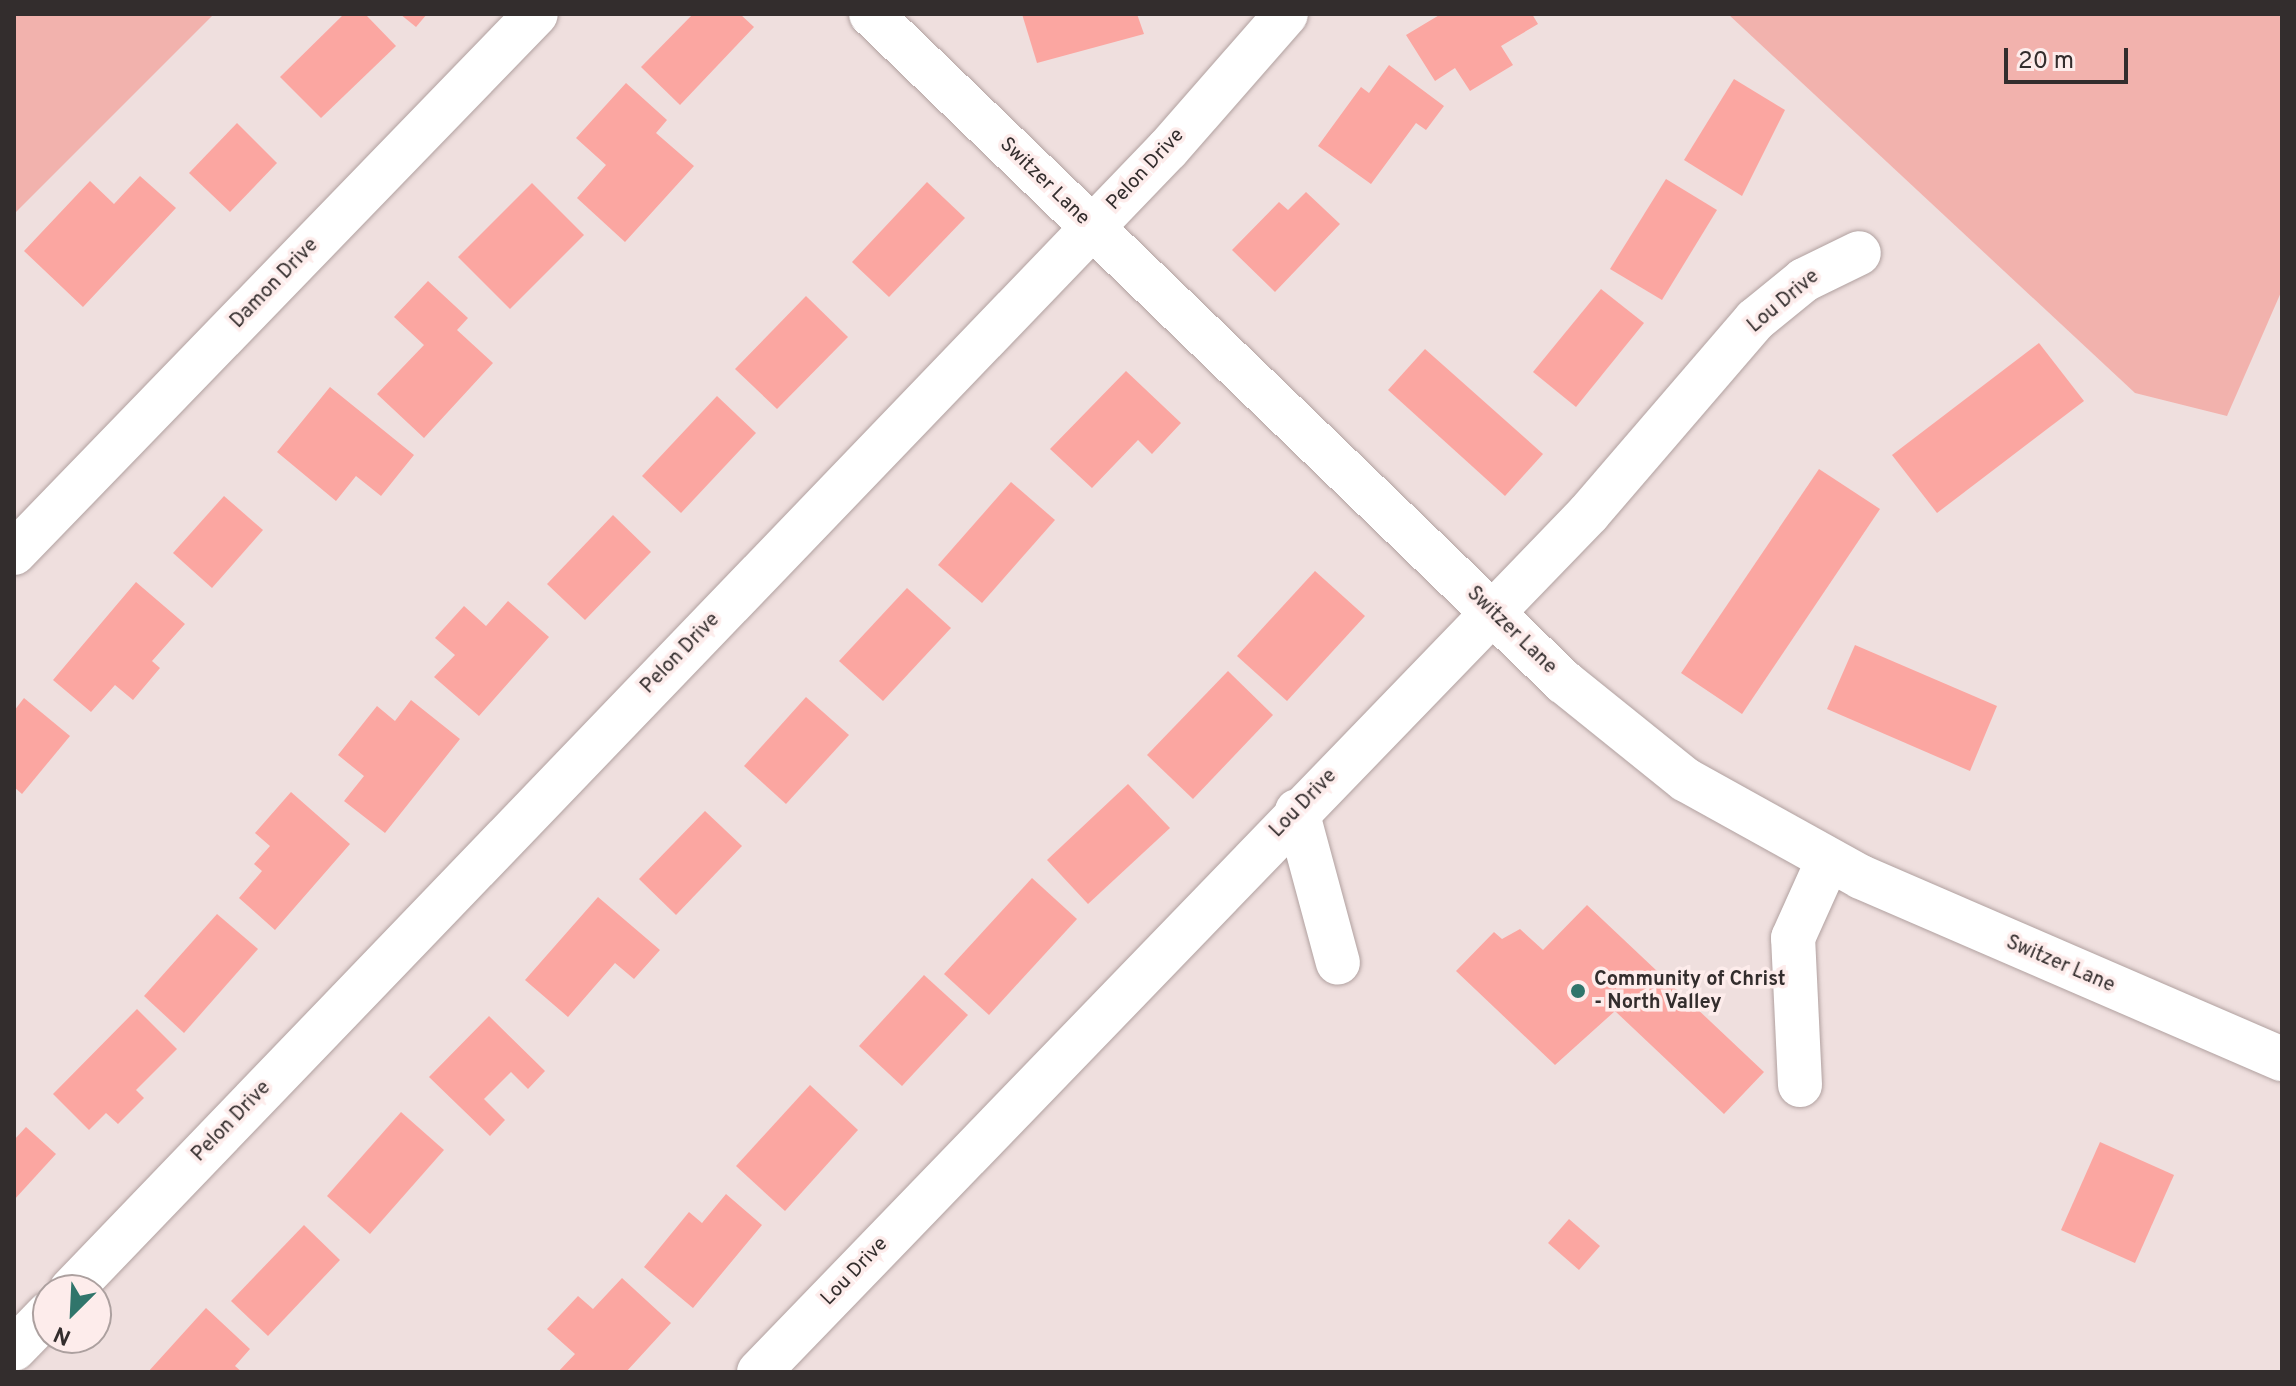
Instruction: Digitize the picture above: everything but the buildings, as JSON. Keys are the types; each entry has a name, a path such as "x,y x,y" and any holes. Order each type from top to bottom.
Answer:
{"street":[{"name":"Damon Drive","path":"14,553 536,14"},
{"name":"Switzer Lane","path":"871,14 1489,610 1686,780 1828,860 2282,1059"},
{"name":"Pelon Drive","path":"86,1274 1091,227 1286,14"},
{"name":"Lou Drive","path":"759,1372 1489,610 1589,513 1755,320 1804,280 1859,253"},
{"path":"1297,811 1338,963"},
{"path":"1800,1085 1793,938 1828,860"},
{"path":"14,1349 32,1330"}],"shaded area":[{"path":"14,14 214,14 14,214"},
{"path":"1728,14 2282,14 2282,290 2227,416 2135,393"}],"place":[{"name":"Community of Christ - North Valley","path":"1578,991"}]}
